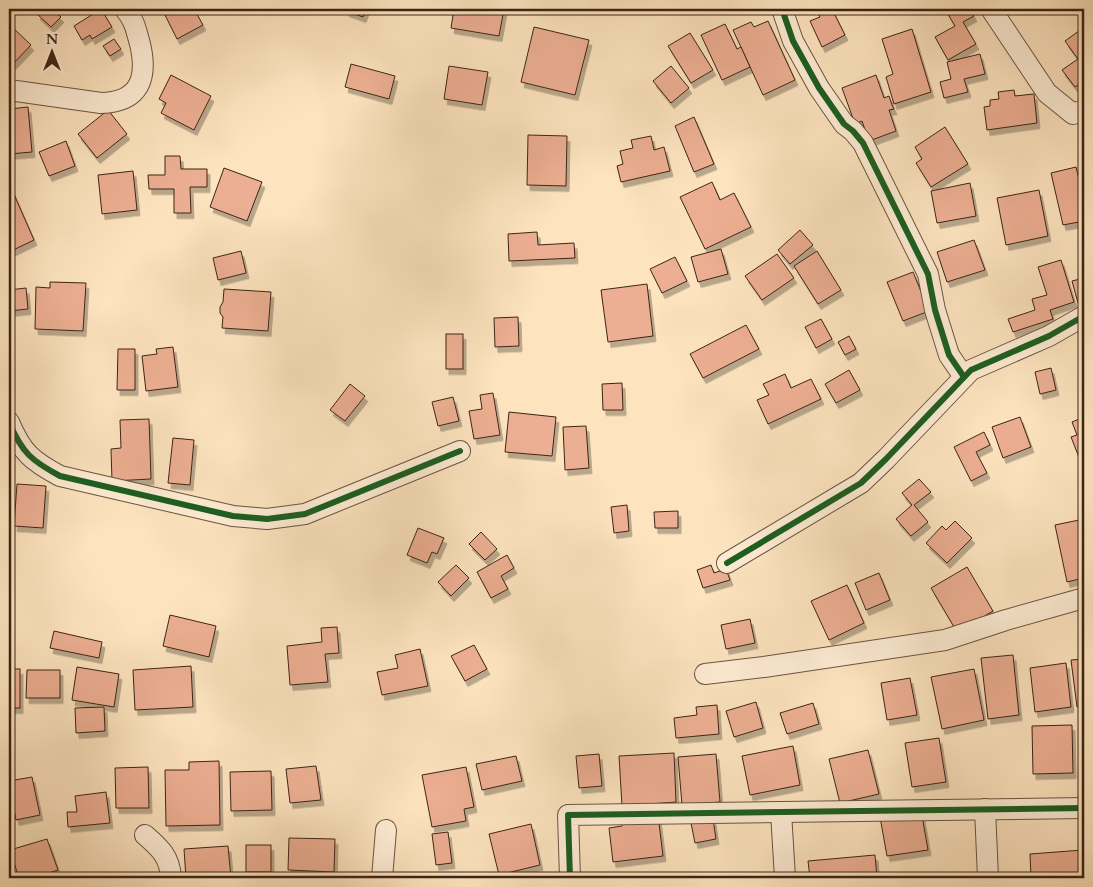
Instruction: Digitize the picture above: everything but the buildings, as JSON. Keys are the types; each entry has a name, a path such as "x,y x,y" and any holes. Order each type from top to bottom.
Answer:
{"street":[{"path":"9,90 101,103 113,103 124,99 134,92 144,71 144,59 134,20 125,9"},
{"path":"782,9 793,41 819,88 844,124 863,143 928,274 935,310 949,355 964,377"},
{"path":"991,9 1047,93 1073,114 1084,110"},
{"path":"727,563 861,482 886,459 971,370 1049,336 1084,316"},
{"path":"9,422 17,441 36,463 60,476 233,516 268,519 305,514 460,451"},
{"path":"705,674 945,640 1006,620 1084,598"},
{"path":"570,878 568,815 1084,808"},
{"path":"985,809 988,878"},
{"path":"781,812 785,878"},
{"path":"382,878 386,830"},
{"path":"145,835 161,849 170,868 171,878"}],"cycle path":[{"path":"782,9 793,41 819,88 844,124 863,143 928,274 935,310 949,355 964,377"},
{"path":"727,563 861,483 971,370 1049,336 1084,316"},
{"path":"9,422 23,449 42,466 60,476 233,516 267,519 305,514 460,451"},
{"path":"570,878 568,815 1084,808"}]}
